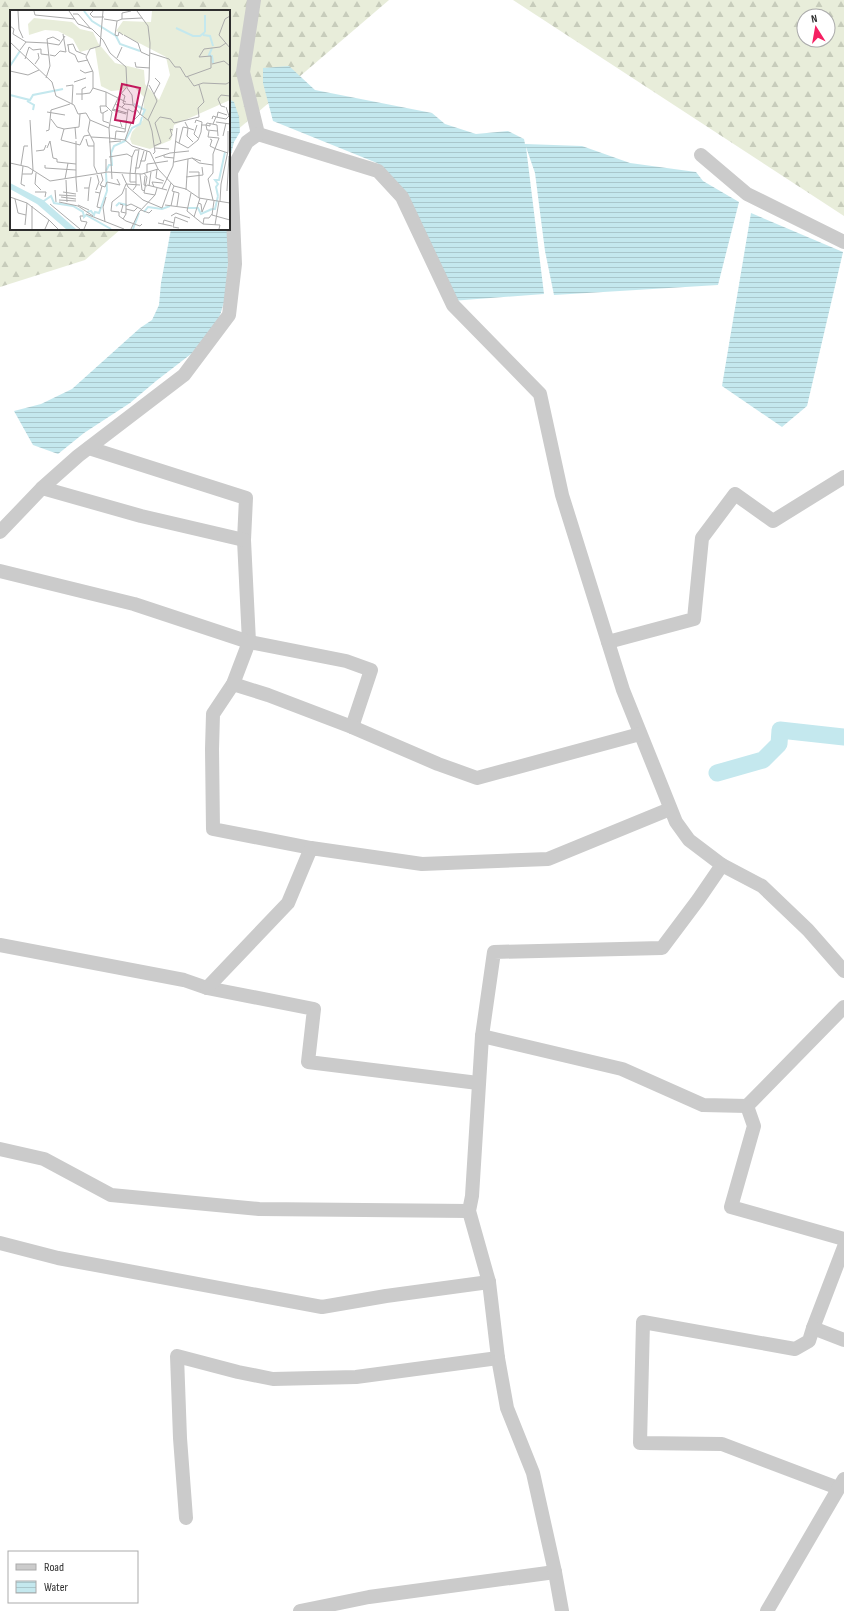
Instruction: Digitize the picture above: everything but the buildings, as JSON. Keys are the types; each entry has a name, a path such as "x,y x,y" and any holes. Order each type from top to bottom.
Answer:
{"street":[{"path":"254,0 244,72 258,134"},
{"path":"0,532 42,488 89,448 184,375 229,315 234,264 231,172 247,142 258,134"},
{"path":"258,134 378,171 402,197 453,306 540,394 562,495 623,690 676,822 689,840 722,865 762,886 808,930 844,971"},
{"path":"701,155 747,194 844,242"},
{"path":"89,448 246,498 244,540 249,642 233,684 213,714 213,829 311,848 422,864 548,859 670,809"},
{"path":"608,642 694,619 702,538 735,494 773,521 844,478"},
{"path":"42,488 141,516 244,540"},
{"path":"0,571 134,604 249,642 346,660 371,670 352,727"},
{"path":"233,684 268,695 352,727 438,764 477,778 640,734"},
{"path":"207,988 288,903 311,848"},
{"path":"562,1611 556,1572 533,1473 507,1408 498,1358 489,1282 469,1211 472,1196 482,1036 494,952 662,948 722,865"},
{"path":"0,945 184,980 207,988 314,1009 308,1062 478,1083"},
{"path":"482,1036 622,1069 703,1105 747,1106 844,1007"},
{"path":"747,1106 754,1126 731,1207 844,1239"},
{"path":"0,1149 44,1159 111,1195 259,1209 469,1211"},
{"path":"0,1243 58,1258 322,1307 386,1296 489,1282"},
{"path":"766,1611 841,1484 722,1444 640,1443 643,1322 795,1349 809,1341 844,1247"},
{"path":"813,1328 844,1340"},
{"path":"186,1518 180,1438 177,1356 272,1379 356,1377 498,1358"},
{"path":"300,1611 369,1597 556,1572"}],"green space":[{"path":"0,0 389,0 230,136 230,10 10,10 10,230 120,230 85,260 0,287"},
{"path":"513,0 844,0 844,216"}],"water":[{"path":"289,66 315,90 432,113 445,124 476,134 508,131 524,139 525,144 582,146 630,163 696,172 703,181 739,202 718,285 554,295 545,251 535,173 526,147 544,294 451,301 408,194 377,163 273,121 263,83 263,68"},
{"path":"230,100 234,102 239,117 240,132 234,142 230,158"},
{"path":"751,213 843,252 807,406 782,427 722,386"},
{"path":"171,230 229,230 229,252 225,299 218,322 204,344 130,403 84,433 58,454 33,445 14,411 41,404 72,389 140,328 152,320 159,305 161,283"}],"waterway":[{"path":"717,773 763,760 779,744 780,730 844,737"}]}
